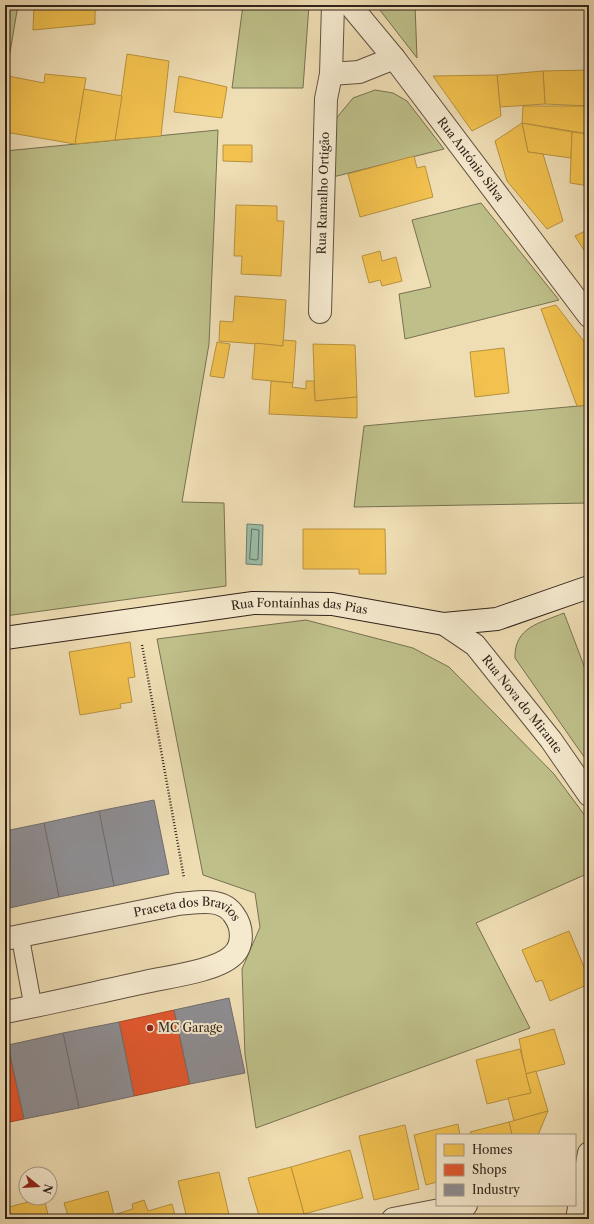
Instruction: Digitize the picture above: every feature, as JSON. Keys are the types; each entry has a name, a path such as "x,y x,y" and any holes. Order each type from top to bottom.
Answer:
{"street":[{"name":"Rua Ramalho Ortigão","path":"320,312 326,99 332,74 333,5"},
{"name":"Rua António Silva","path":"350,5 394,58 589,316"},
{"path":"332,74 360,72 394,58"},
{"name":"Rua Fontaínhas das Pias","path":"5,638 261,604 332,604 444,624 497,619 589,587"},
{"name":"Rua Nova do Mirante","path":"444,624 475,646 551,740 589,795"},
{"name":"Praceta dos Bravios","path":"5,1012 202,970 232,956 238,947 241,928 232,912 214,902 170,906 12,937"},
{"path":"578,1219 580,1183 589,1153"},
{"path":"393,1219 461,1206"}],"lane":[{"path":"12,937 33,1006"}],"path":[{"path":"137,621 189,904"}],"green space":[{"path":"5,5 18,5 5,82"},
{"path":"243,5 309,5 303,88 232,88"},
{"path":"376,5 415,5 417,58"},
{"path":"375,90 393,93 407,101 444,149 333,177 334,121 353,98"},
{"path":"218,130 209,344 182,502 224,503 226,586 5,616 5,151"},
{"path":"481,203 559,300 405,339 399,294 431,287 412,220"},
{"path":"589,405 589,503 354,507 364,426"},
{"path":"564,613 589,679 589,764 515,658 519,639 524,633 538,623"},
{"path":"306,620 413,648 449,667 554,774 589,821 589,873 476,923 530,1028 256,1128 245,1055 242,969 260,927 255,893 203,875 157,639"}],"water":[{"path":"247,524 263,525 262,565 246,564"}],"building: Homes":[{"path":"34,5 101,5 101,8 95,11 95,24 33,30"},
{"path":"127,54 169,61 161,136 115,140"},
{"path":"589,70 589,106 545,104 543,71"},
{"path":"543,71 545,104 500,107 497,75"},
{"path":"45,74 86,78 75,144 5,132 5,98 8,76 44,83"},
{"path":"497,75 501,116 472,131 433,76"},
{"path":"179,76 227,87 222,118 174,112"},
{"path":"84,89 122,96 115,140 75,144"},
{"path":"523,106 589,106 589,134 522,123"},
{"path":"522,123 572,132 571,158 528,152"},
{"path":"522,123 528,152 543,154 563,221 547,229 507,181 495,141"},
{"path":"572,132 589,134 589,186 570,183"},
{"path":"223,145 252,145 252,162 223,161"},
{"path":"414,156 417,168 425,166 433,197 360,217 348,174"},
{"path":"236,205 277,206 277,221 284,221 281,276 241,274 242,256 234,256"},
{"path":"589,229 589,258 575,236"},
{"path":"380,251 382,261 396,257 402,281 382,286 380,280 369,283 362,256"},
{"path":"235,296 286,300 283,346 219,341 220,321 233,322"},
{"path":"556,305 589,348 589,405 577,406 541,309"},
{"path":"283,340 296,341 293,383 252,379 255,343 283,346"},
{"path":"217,342 230,344 224,378 210,376"},
{"path":"313,344 355,345 357,397 315,401"},
{"path":"504,348 509,393 475,397 470,352"},
{"path":"271,381 293,383 292,387 306,389 306,381 314,381 315,401 357,397 357,418 269,414"},
{"path":"303,529 385,529 386,574 359,574 359,569 303,569"},
{"path":"130,642 135,677 128,678 132,702 120,704 121,708 80,715 69,652"},
{"path":"569,931 589,979 589,984 550,1001 542,980 536,982 522,950"},
{"path":"554,1029 565,1064 526,1074 519,1039"},
{"path":"520,1049 531,1093 487,1104 476,1060"},
{"path":"536,1071 548,1111 514,1121 508,1098 531,1093 526,1074"},
{"path":"548,1111 538,1134 512,1134 509,1122"},
{"path":"509,1122 512,1134 471,1134 470,1132"},
{"path":"458,1124 460,1134 436,1134 436,1182 426,1185 414,1135"},
{"path":"405,1125 419,1189 374,1200 359,1136"},
{"path":"350,1150 363,1198 304,1214 291,1167"},
{"path":"291,1167 304,1214 288,1219 260,1219 248,1178"},
{"path":"219,1172 230,1219 187,1219 178,1181"},
{"path":"108,1191 115,1219 69,1219 64,1203"},
{"path":"144,1200 148,1211 172,1204 176,1219 115,1219 113,1215 133,1209 132,1204"},
{"path":"18,1205 18,1206 46,1206 49,1219 5,1219 5,1208"}],"building: Shops":[{"path":"174,1010 190,1084 134,1096 119,1022"},
{"path":"8,1045 24,1119 5,1123 5,1046"}],"building: Industry":[{"path":"154,800 169,874 114,886 99,811"},
{"path":"99,811 114,886 59,897 44,823"},
{"path":"44,823 59,897 5,909 5,831"},
{"path":"229,998 245,1073 190,1084 174,1010"},
{"path":"119,1022 134,1096 79,1108 63,1033"},
{"path":"63,1033 79,1108 24,1119 8,1045"}],"place":[{"name":"MC Garage","path":"150,1028"}]}
